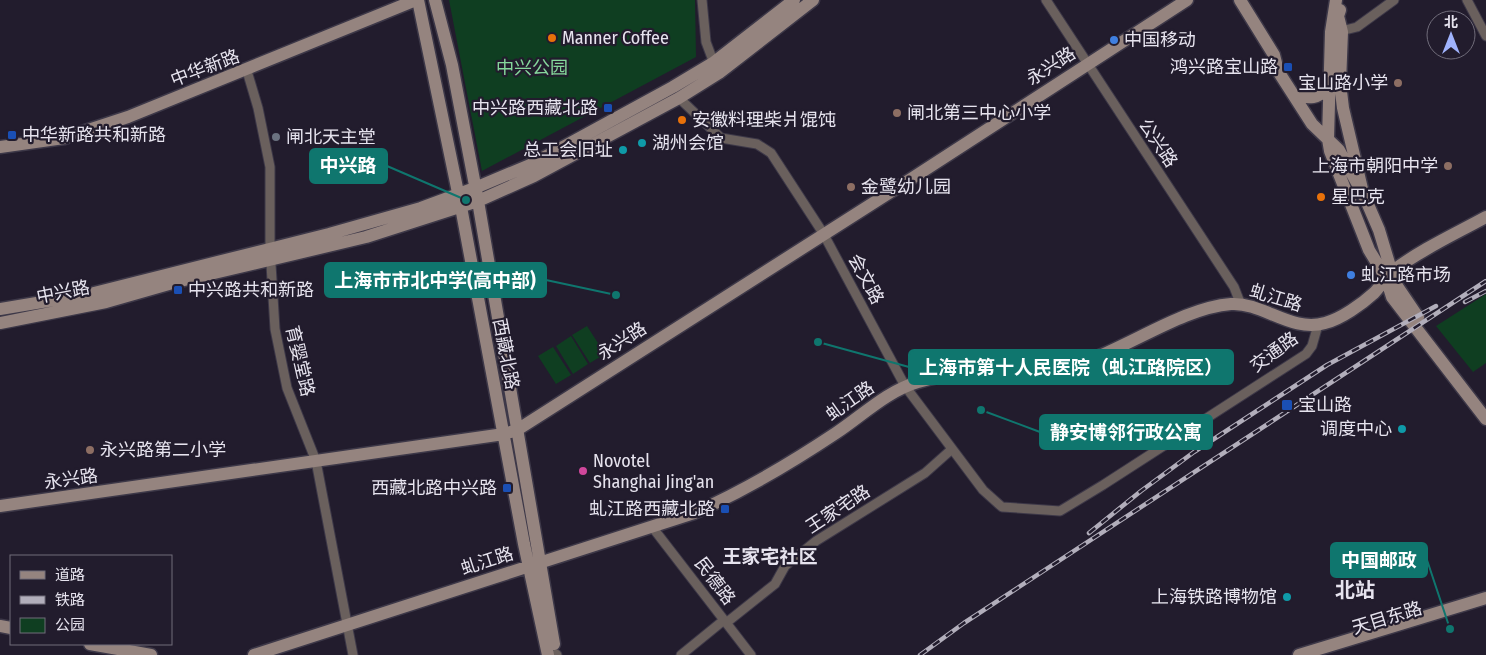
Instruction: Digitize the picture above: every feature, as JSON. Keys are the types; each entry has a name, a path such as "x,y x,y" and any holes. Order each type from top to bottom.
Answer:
{"main road":[{"name":"中华新路","path":"0,147 64,138 128,117 417,0"},
{"name":"西藏北路","path":"417,0 461,208 504,434 555,655"},
{"name":"西藏北路","path":"435,0 452,65 478,201 517,430 534,565"},
{"name":"中兴路","path":"0,309 90,294 270,254 366,236 461,208 543,172 679,98 794,0"},
{"name":"中兴路","path":"0,323 106,302 270,254 475,188 555,152 716,68 813,0"},
{"name":"永兴路","path":"0,506 504,434 517,430 823,233 914,177 1187,0"},
{"path":"1240,0 1274,55 1278,71 1312,124 1339,150 1364,193"},
{"path":"1336,0 1340,83 1348,130 1364,193 1379,230 1392,297 1486,419"},
{"path":"1342,0 1338,16 1330,87 1328,139 1330,151 1369,250 1389,274 1466,387 1486,412"},
{"path":"1294,95 1313,99 1321,96 1330,87"},
{"path":"1328,139 1337,139 1348,130"},
{"name":"虬江路","path":"261,654 653,528 694,513 742,490 805,454 905,386 947,375 1039,370 1073,365 1107,353 1199,312 1230,304 1241,305 1290,322 1318,325 1331,321 1366,300 1389,274 1486,217"},
{"name":"天目东路","path":"1299,655 1486,598"},
{"name":"天目东路","path":"1327,655 1486,606"},
{"path":"96,645 151,655"}],"street":[{"path":"702,0 706,42 716,68"},
{"name":"公兴路","path":"1046,0 1086,64 1234,287 1241,305"},
{"path":"1337,32 1357,27 1394,0"},
{"path":"1467,0 1486,36"},
{"name":"育婴堂路","path":"246,70 258,108 270,168 270,254 275,329 286,388 316,461 353,655"},
{"name":"会文路","path":"679,98 721,138 756,144 766,149 823,233 905,386 983,490 1002,507"},
{"name":"交通路","path":"1002,507 1060,511 1306,354 1312,346 1318,325"},
{"name":"王家宅路","path":"681,655 778,581 785,566 810,546 839,525 925,473 952,449"},
{"name":"民德路","path":"653,528 751,655"}],"green space":[{"name":"中兴公园","path":"449,0 695,0 696,57 482,171"},
{"path":"1486,294 1486,363 1473,372 1436,326"},
{"path":"587,326 605,354 590,363 572,335"},
{"path":"571,336 588,364 573,374 556,346"},
{"path":"553,347 571,375 556,384 538,356"}],"railway":[{"path":"920,655 964,623 1486,281"},
{"path":"1465,302 1486,291"},
{"path":"1089,533 1194,452 1327,365 1436,306"}],"place":[{"name":"Manner Coffee","path":"552,38"},
{"name":"中国移动","path":"1114,40"},
{"name":"鸿兴路宝山路","path":"1288,67"},
{"name":"宝山路小学","path":"1398,83"},
{"name":"中兴路西藏北路","path":"608,108"},
{"name":"闸北第三中心小学","path":"897,113"},
{"name":"安徽料理柴爿馄饨","path":"682,120"},
{"name":"中华新路共和新路","path":"12,135"},
{"name":"闸北天主堂","path":"276,137"},
{"name":"湖州会馆","path":"642,143"},
{"name":"总工会旧址","path":"623,150"},
{"name":"上海市朝阳中学","path":"1448,166"},
{"name":"金鹭幼儿园","path":"851,187"},
{"name":"星巴克","path":"1321,197"},
{"name":"中兴路","path":"466,200"},
{"name":"虬江路市场","path":"1351,275"},
{"name":"中兴路共和新路","path":"178,290"},
{"name":"上海市市北中学(高中部)","path":"616,295"},
{"name":"上海市第十人民医院（虬江路院区）","path":"818,342"},
{"name":"宝山路","path":"1287,405"},
{"name":"静安博邻行政公寓","path":"981,410"},
{"name":"调度中心","path":"1402,429"},
{"name":"永兴路第二小学","path":"90,450"},
{"name":"Novotel Shanghai Jing'an","path":"583,471"},
{"name":"西藏北路中兴路","path":"507,488"},
{"name":"虬江路西藏北路","path":"725,509"},
{"name":"上海铁路博物馆","path":"1287,597"},
{"name":"中国邮政","path":"1450,629"}],"district":[{"name":"王家宅社区","path":"770,556"},
{"name":"北站","path":"1355,590"}]}
